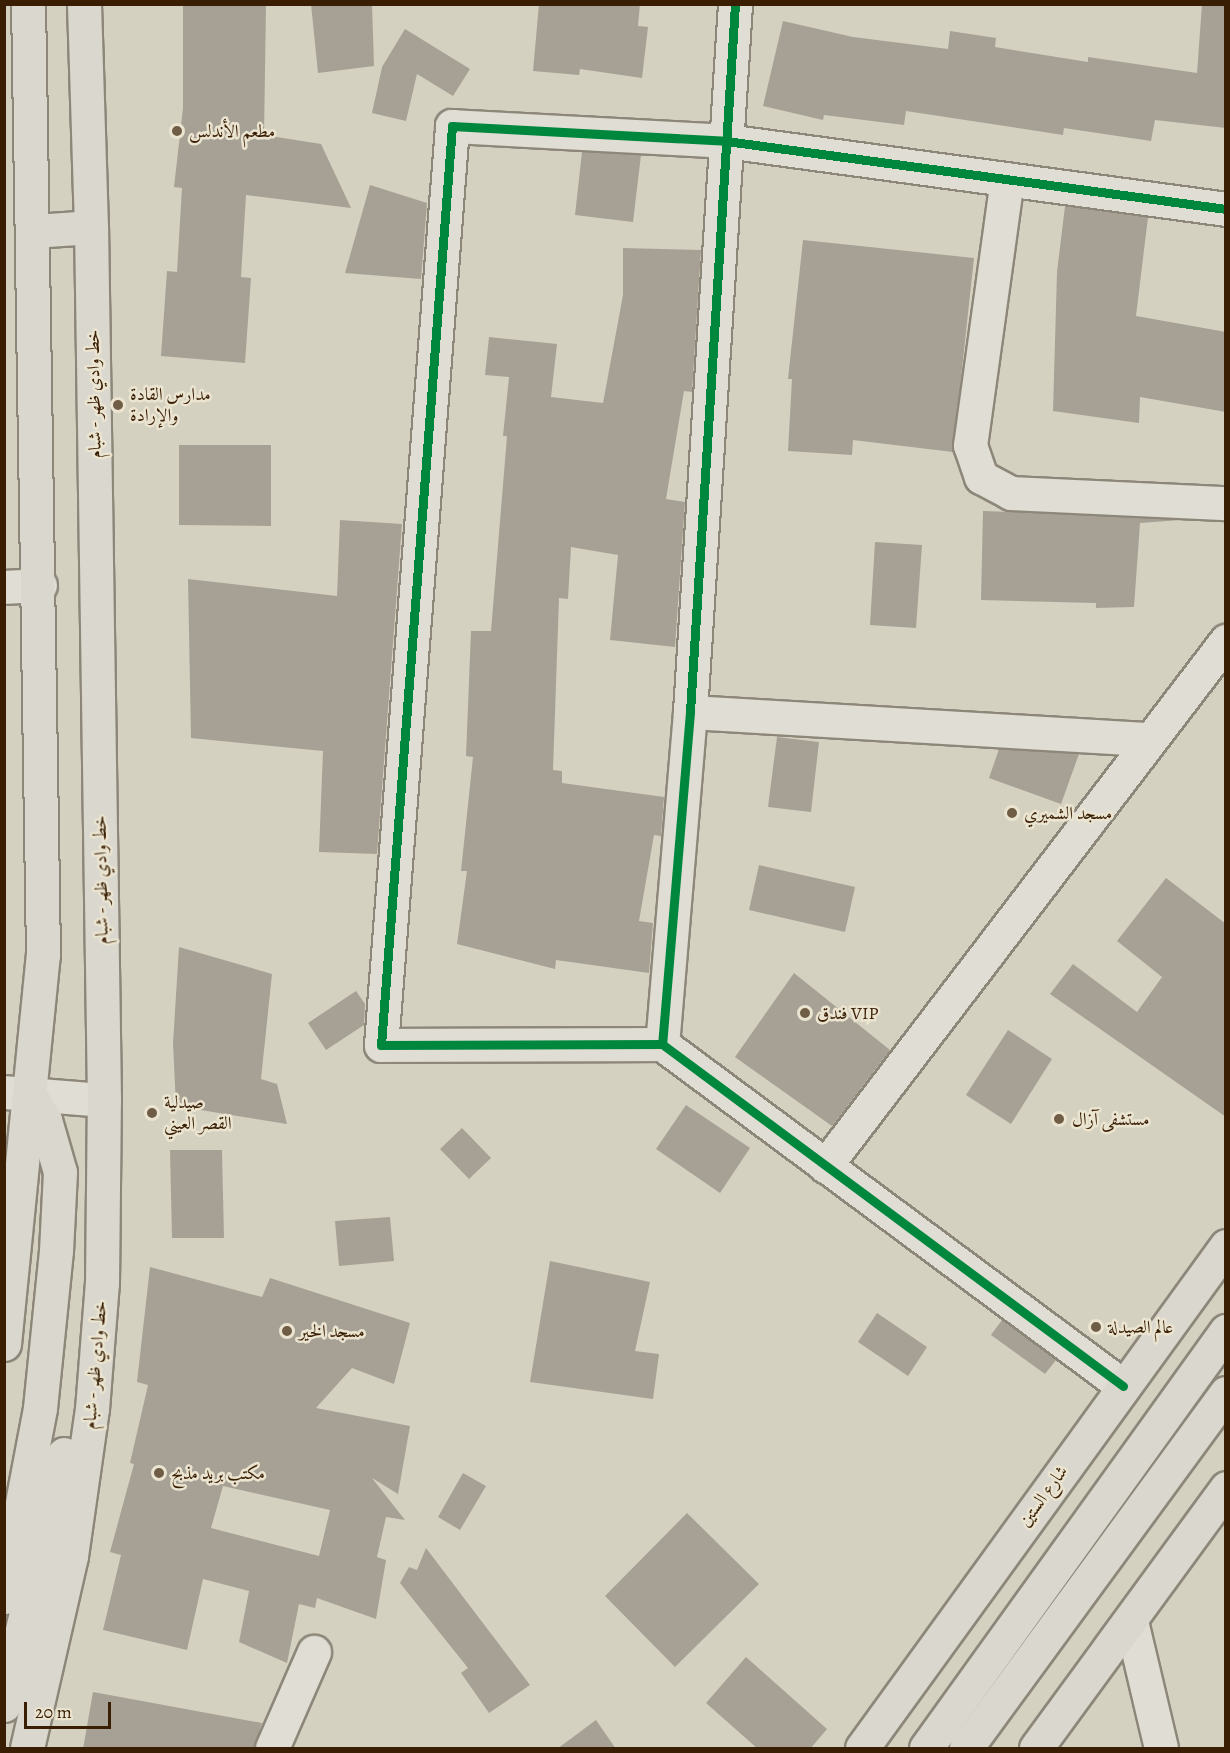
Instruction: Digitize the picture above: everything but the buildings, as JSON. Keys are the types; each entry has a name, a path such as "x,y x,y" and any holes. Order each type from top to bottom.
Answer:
{"main road":[{"path":"4,1344 17,1093 43,955 40,585 28,4"},
{"name":"خط وادي ظهر - شبام","path":"27,1749 71,1556 92,1409 102,1283 104,1100 91,227 84,4"},
{"path":"33,231 91,227"},
{"path":"4,1597 40,1408 60,1172 54,1145 17,1093"},
{"path":"4,1705 68,1435 81,1308 84,1162 94,1121 104,1100"},
{"name":"شارع الستين","path":"862,1749 1226,1246"},
{"path":"927,1748 1226,1331"},
{"path":"966,1749 1226,1393"},
{"path":"1191,1440 1226,1415"},
{"path":"1036,1749 1226,1488"}],"street":[{"path":"662,1044 690,712 735,4"},
{"path":"1123,1386 662,1044 381,1045 452,126 726,141 1226,209"},
{"path":"1007,179 970,445 981,477 1011,493 1226,503"},
{"path":"4,587 40,585"},
{"path":"825,1166 1226,641"},
{"path":"690,712 1150,739"},
{"path":"17,1093 104,1100"},
{"path":"1131,1621 1161,1749"},
{"path":"272,1749 314,1652"}],"cycle path":[{"path":"735,4 690,712 662,1044 1123,1386"},
{"path":"662,1044 381,1045 452,126 726,141 1226,209"}],"place":[{"name":"مطعم الأندلس","path":"177,131"},
{"name":"مدارس القادة والإرادة","path":"118,405"},
{"name":"مسجد الشميري","path":"1012,813"},
{"name":"فندق VIP","path":"805,1013"},
{"name":"صيدلية القصر العيني","path":"152,1113"},
{"name":"مستشفى آزال","path":"1059,1119"},
{"name":"عالم الصيدلة","path":"1096,1327"},
{"name":"مسجد الخير","path":"287,1331"},
{"name":"مكتب بريد مذبح","path":"159,1473"}]}
